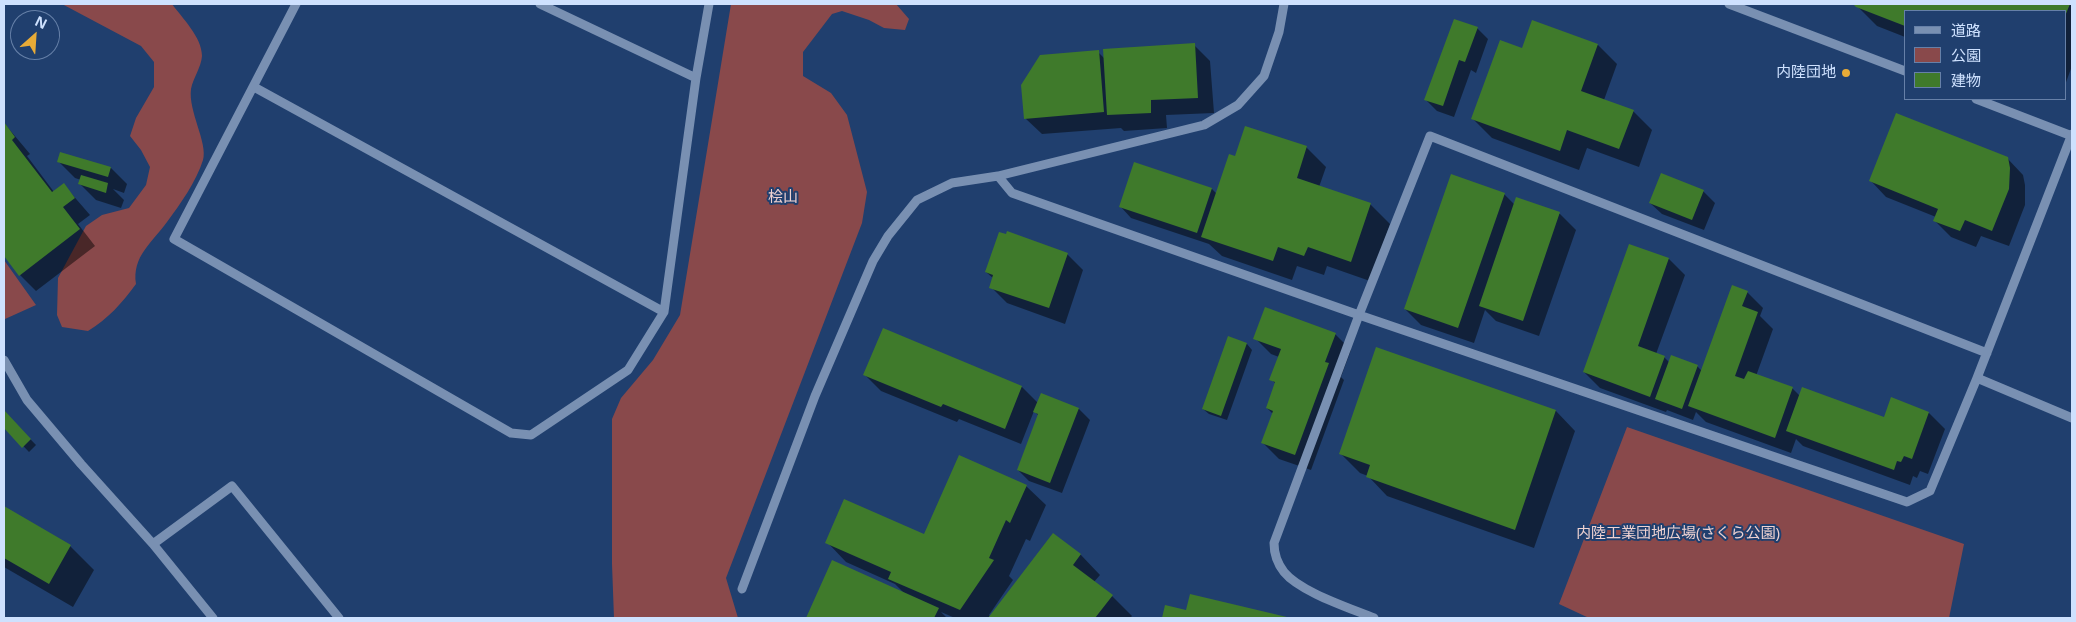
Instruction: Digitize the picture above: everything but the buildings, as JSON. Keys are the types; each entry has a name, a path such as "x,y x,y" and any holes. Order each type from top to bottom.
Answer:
{"street":[{"path":"296,4 174,239 511,433 531,435 628,370 664,312 696,78 709,4"},
{"path":"540,4 696,78"},
{"path":"742,589 815,396 873,261 888,236 917,200 952,183 998,176 1204,125 1238,105 1264,76 1279,32 1284,4"},
{"path":"1729,4 1904,71"},
{"path":"254,88 664,312"},
{"path":"998,176 1012,194 1907,502 1930,491 1987,353 2072,135 1979,100"},
{"path":"1374,618 1304,588 1284,573 1274,556 1274,544 1359,315 1430,136 1987,353"},
{"path":"4,360 27,400 81,464 153,544 213,618"},
{"path":"1977,378 2072,418"},
{"path":"153,544 232,486 339,618"}],"green space":[{"path":"62,4 172,4 195,35 199,42 202,56 191,89 192,107 204,153 200,168 183,200 144,250 137,265 136,284 114,310 88,331 62,327 57,315 58,278 86,226 102,215 129,208 146,185 150,167 141,150 130,136 136,118 154,87 154,62 141,46"},
{"name":"桧山","path":"731,4 896,4 909,19 905,30 884,28 869,20 842,11 832,14 803,52 803,76 831,93 847,115 867,192 862,223 726,578 738,618 614,618 612,419 621,398 653,360 680,315"},
{"path":"4,260 36,305 5,319 4,316"},
{"name":"内陸工業団地広場(さくら公園)","path":"1627,427 1964,544 1949,618 1589,618 1559,604"}],"place":[{"name":"内陸団地","path":"1846,73"}]}
